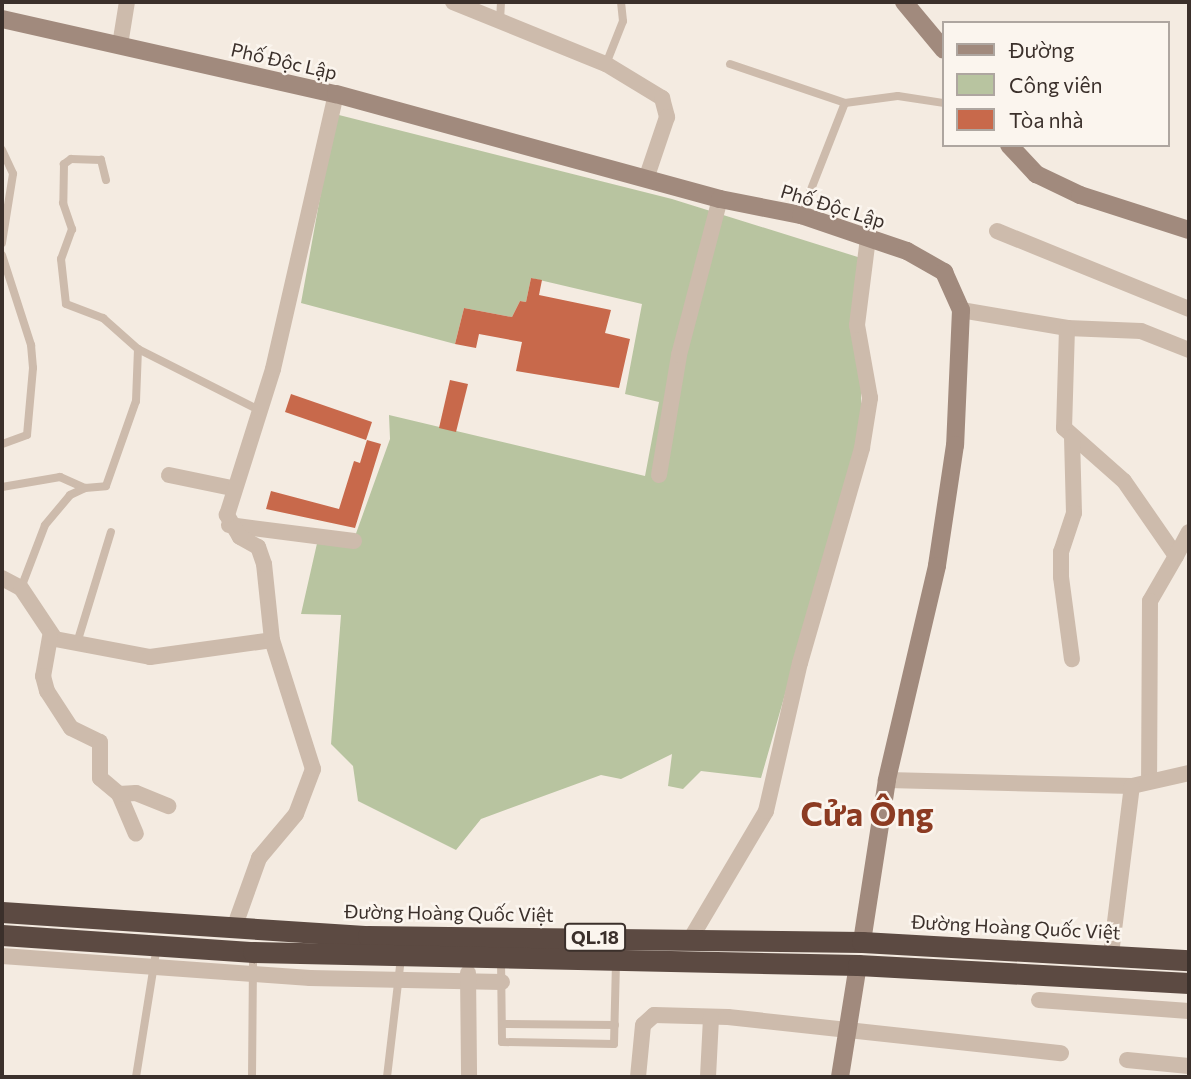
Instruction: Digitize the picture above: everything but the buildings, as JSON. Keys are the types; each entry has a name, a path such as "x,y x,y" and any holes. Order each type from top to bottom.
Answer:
{"highway":[{"name":"Đường Hoàng Quốc Việt","path":"2,912 368,936 862,942 1189,960"},
{"name":"QL.18","path":"2,935 154,956 253,963 401,958 468,971 616,962 858,965 1189,983"}],"street":[{"path":"120,45 127,2"},
{"path":"453,2 606,64 662,98 665,123 647,176"},
{"path":"904,2 942,48"},
{"name":"Phố Độc Lập","path":"2,19 336,94 647,176 720,199 801,215 907,251 944,272 961,310 955,445 937,566 887,780 862,942"},
{"path":"229,525 232,488 273,369 336,94"},
{"path":"1011,147 1036,174 1080,195 1189,230"},
{"path":"659,475 679,355 720,199"},
{"path":"997,231 1189,309"},
{"path":"691,938 766,811 800,663 862,448 870,398 858,325 868,238"},
{"path":"961,310 1067,328 1141,331 1189,350"},
{"path":"1067,328 1063,423 1072,438 1124,481 1176,556"},
{"path":"1072,438 1074,513 1061,552 1061,577 1072,659"},
{"path":"169,475 232,488"},
{"path":"229,525 354,541"},
{"path":"229,525 258,547 272,640 313,769 296,814 259,858 234,928"},
{"path":"1149,781 1150,601 1189,532"},
{"path":"2,578 22,588 50,637 43,677 47,691 71,728 100,742 100,778 119,794 136,834"},
{"path":"50,637 150,657 272,640"},
{"path":"887,780 1132,786 1189,773"},
{"path":"1111,954 1132,786"},
{"path":"119,794 136,793 168,806"},
{"path":"2,956 154,956"},
{"path":"253,963 398,980 468,971 469,1077"},
{"path":"840,1077 844,1028 858,965"},
{"path":"1039,1000 1189,1011"},
{"path":"708,1077 711,1017"},
{"path":"638,1077 646,1019 711,1017 844,1028 1061,1053"},
{"path":"1127,1060 1189,1066"}],"lane":[{"path":"500,22 501,2"},
{"path":"606,64 623,21 621,2"},
{"path":"730,64 845,103 910,96 942,103"},
{"path":"801,215 814,193 845,103"},
{"path":"2,150 13,174 2,243"},
{"path":"106,180 101,160 71,159 64,164 63,203 72,229 61,259 66,304 103,318 138,349 257,409"},
{"path":"2,255 31,345 33,368 27,435 2,444"},
{"path":"2,487 60,477 85,488 106,486 136,401 138,349"},
{"path":"22,588 55,509 85,488"},
{"path":"77,643 111,531"},
{"path":"135,1077 154,956"},
{"path":"387,1077 401,958"},
{"path":"501,971 502,1042 614,1044 616,962"},
{"path":"252,1077 253,963"},
{"path":"502,1024 615,1025"}],"green space":[{"path":"335,114 672,199 861,258 861,429 761,778 701,771 683,789 668,786 672,754 621,779 601,775 481,819 456,850 358,801 353,766 331,744 341,615 301,614 318,539 354,539 390,439 389,415 645,476 659,402 625,394 642,304 531,278 526,302 520,301 512,317 464,308 455,344 301,303"}],"district":[{"name":"Cửa Ông","path":"867,813"}]}
